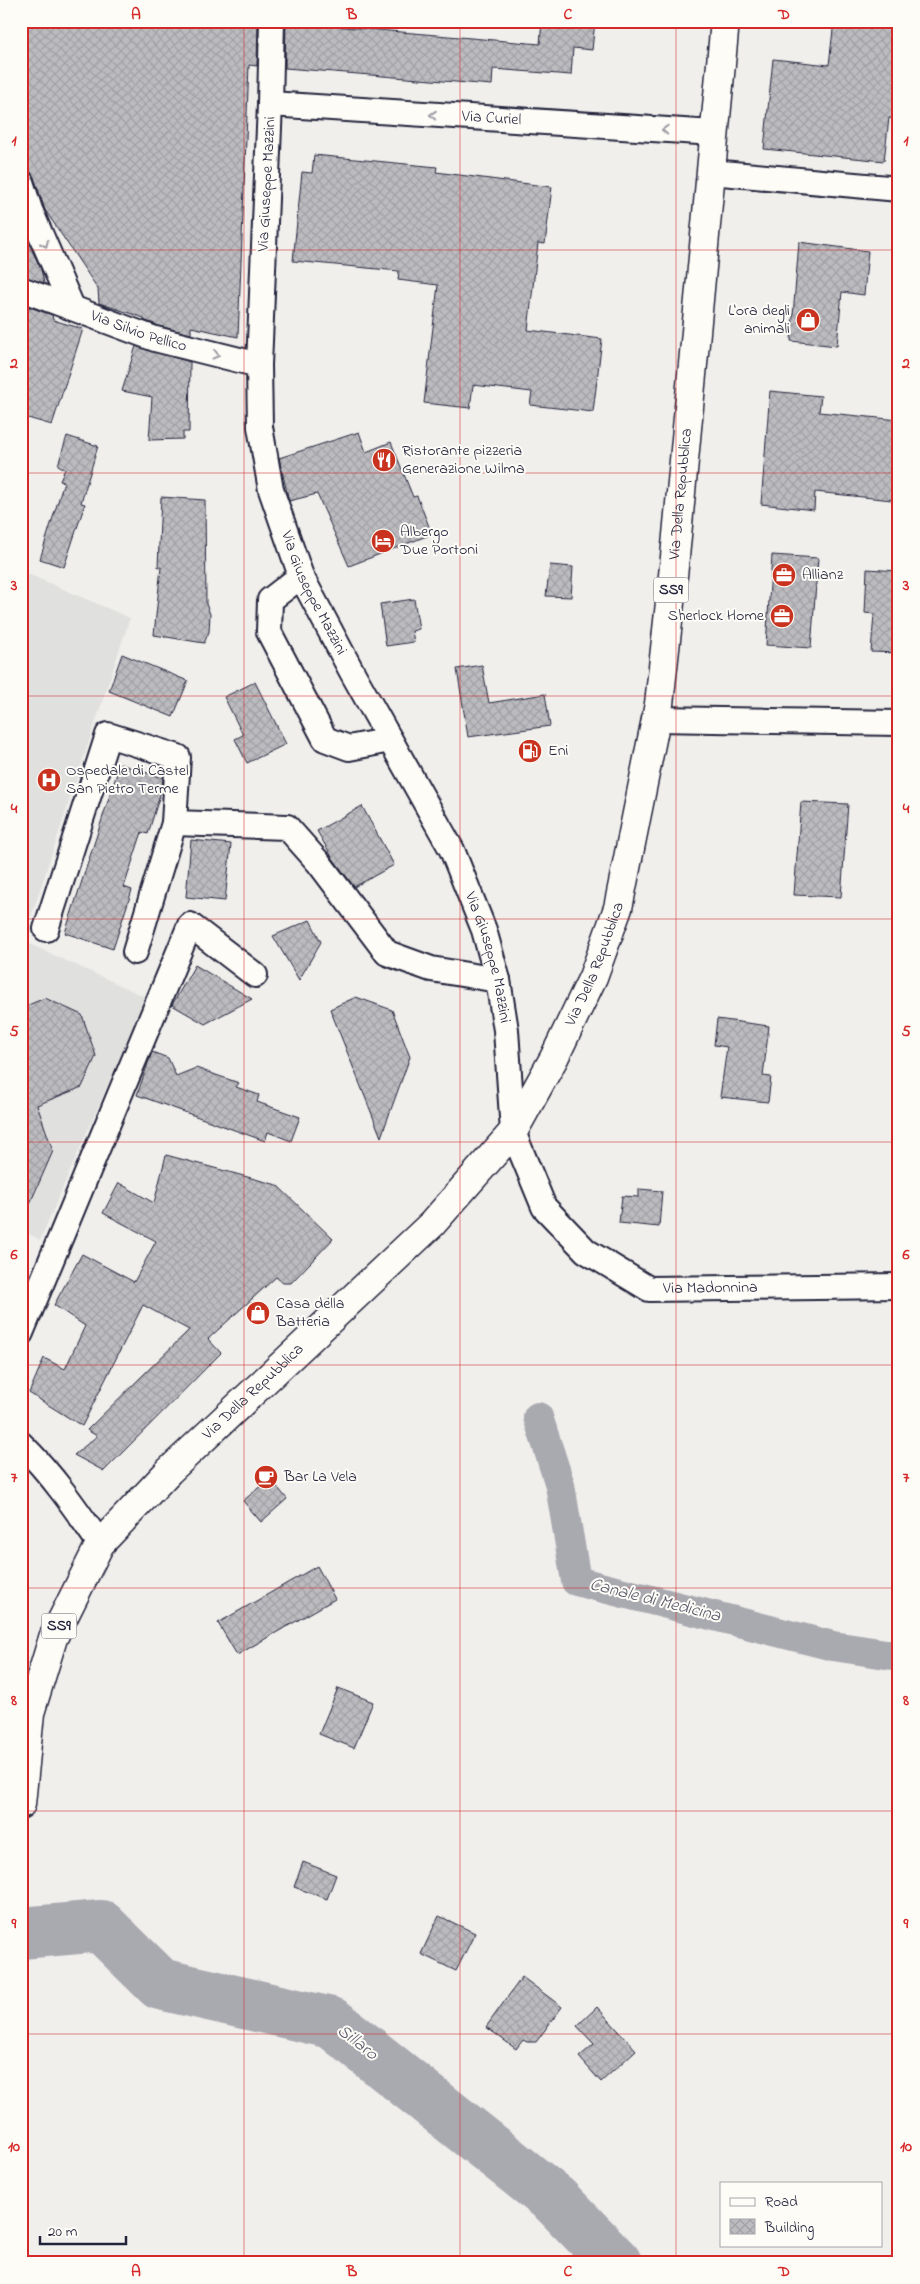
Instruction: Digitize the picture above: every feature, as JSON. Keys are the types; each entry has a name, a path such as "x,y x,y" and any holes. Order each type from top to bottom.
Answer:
{"main road":[{"name":"Via Della Repubblica","path":"21,1804 30,1712 53,1638 100,1544 170,1471 432,1224 513,1132 554,1058 593,977 618,908 656,719 676,548 725,21"}],"street":[{"name":"Via Giuseppe Mazzini","path":"272,21 258,365 260,427 272,490 301,576 452,850 484,930 498,980 506,1030 513,1132"},
{"name":"Via Curiel","path":"270,104 714,133"},
{"path":"711,172 899,189"},
{"path":"21,182 30,210 72,307"},
{"name":"Via Silvio Pellico","path":"21,289 156,339 258,365"},
{"path":"301,576 270,600 269,632 326,739 349,748 390,740"},
{"path":"656,719 899,723"},
{"path":"46,929 108,735 178,757 174,823 135,952"},
{"path":"174,823 288,827 319,863 387,953 431,970 498,980"},
{"path":"21,1333 190,925 255,975"},
{"name":"Via Madonnina","path":"513,1132 544,1207 586,1252 649,1289 899,1286"},
{"path":"21,1444 40,1462 65,1493 100,1544"}],"shaded area":[{"name":"Ospedale di Castel San Pietro Terme","path":"21,571 130,618 23,941 146,997 40,1240 21,1230"}],"building":[{"path":"21,21 258,21 257,66 249,65 238,337 191,327 191,334 159,326 144,320 144,318 99,303 98,289 45,210 34,177 30,172 21,169"},
{"path":"542,21 595,21 592,50 573,48 571,75 493,69 492,85 285,68 286,22 540,44"},
{"path":"834,21 899,21 899,119 889,118 884,161 764,149 773,59 829,65"},
{"path":"314,155 437,167 436,172 552,187 545,244 538,243 528,330 602,339 593,412 530,405 532,392 473,385 470,408 424,403 438,285 398,280 399,271 293,261 302,172 312,173"},
{"path":"21,227 41,269 44,283 21,276"},
{"path":"799,242 868,251 864,295 842,292 837,346 791,341"},
{"path":"21,304 52,315 53,320 83,329 52,425 21,416"},
{"path":"136,346 190,362 189,432 183,432 183,439 149,440 152,397 122,391"},
{"path":"770,391 821,396 819,412 899,420 899,487 893,487 892,500 815,492 814,510 761,504"},
{"path":"359,432 366,452 391,442 413,497 417,496 432,534 349,566 317,494 289,501 279,458"},
{"path":"67,436 98,446 81,503 85,504 64,567 40,559 64,482 60,481 65,469 58,465"},
{"path":"161,497 205,500 206,604 210,614 209,632 204,643 154,635 161,567 158,567"},
{"path":"772,555 818,558 811,648 766,645"},
{"path":"550,565 573,567 571,597 546,596"},
{"path":"867,569 899,571 899,653 871,652 874,614 865,613"},
{"path":"414,599 419,629 412,631 414,642 386,646 380,604"},
{"path":"122,654 188,681 173,717 109,691"},
{"path":"482,665 489,703 545,694 550,726 468,737 457,669"},
{"path":"255,682 286,744 247,763 235,739 243,735 224,697"},
{"path":"120,764 163,778 162,788 148,834 142,832 124,887 132,890 113,949 65,933"},
{"path":"801,802 848,804 841,897 794,895"},
{"path":"362,806 394,865 354,887 332,857 317,831"},
{"path":"191,840 231,844 225,901 186,897"},
{"path":"310,920 321,942 299,980 273,936"},
{"path":"195,965 252,999 205,1024 172,1005"},
{"path":"356,997 392,1010 410,1057 381,1137 330,1009"},
{"path":"45,998 82,1015 96,1056 82,1087 37,1105 53,1151 21,1224 21,1008"},
{"path":"717,1019 769,1026 763,1076 771,1077 768,1102 720,1097 727,1047 714,1045"},
{"path":"152,1052 168,1058 176,1076 196,1068 239,1083 236,1087 259,1095 257,1102 300,1117 291,1141 268,1132 265,1141 137,1095"},
{"path":"166,1155 277,1185 333,1239 291,1283 283,1283 276,1277 208,1339 221,1353 104,1471 74,1455 97,1436 87,1430 189,1330 143,1305 82,1426 29,1393 44,1358 65,1369 85,1326 54,1305 82,1254 134,1282 156,1241 103,1213 119,1183 154,1203"},
{"path":"639,1189 662,1191 659,1227 619,1223 622,1196 639,1197"},
{"path":"270,1478 287,1499 261,1522 243,1501"},
{"path":"317,1566 335,1599 237,1655 218,1623"},
{"path":"338,1688 373,1702 354,1748 319,1734"},
{"path":"303,1862 336,1875 327,1899 294,1887"},
{"path":"439,1916 475,1933 456,1971 421,1954"},
{"path":"522,1977 562,2007 536,2042 523,2040 516,2049 486,2027"},
{"path":"597,2007 636,2050 601,2082 579,2057 594,2044 577,2026"}],"waterway":[{"name":"Canale di Medicina","path":"538,1417 560,1485 576,1581 833,1646 899,1656"},
{"name":"Sillaro","path":"21,1933 101,1926 160,1984 332,2023 555,2200 616,2263"}],"place":[{"name":"L'ora degli animali","path":"808,320"},
{"name":"Ristorante pizzeria Generazione Wilma","path":"384,460"},
{"name":"Albergo Due Portoni","path":"383,541"},
{"name":"Allianz","path":"784,575"},
{"name":"Sherlock Home","path":"782,616"},
{"name":"Eni","path":"530,751"},
{"name":"Ospedale di Castel San Pietro Terme","path":"49,780"},
{"name":"Casa della Batteria","path":"258,1313"},
{"name":"Bar La Vela","path":"266,1477"}]}
